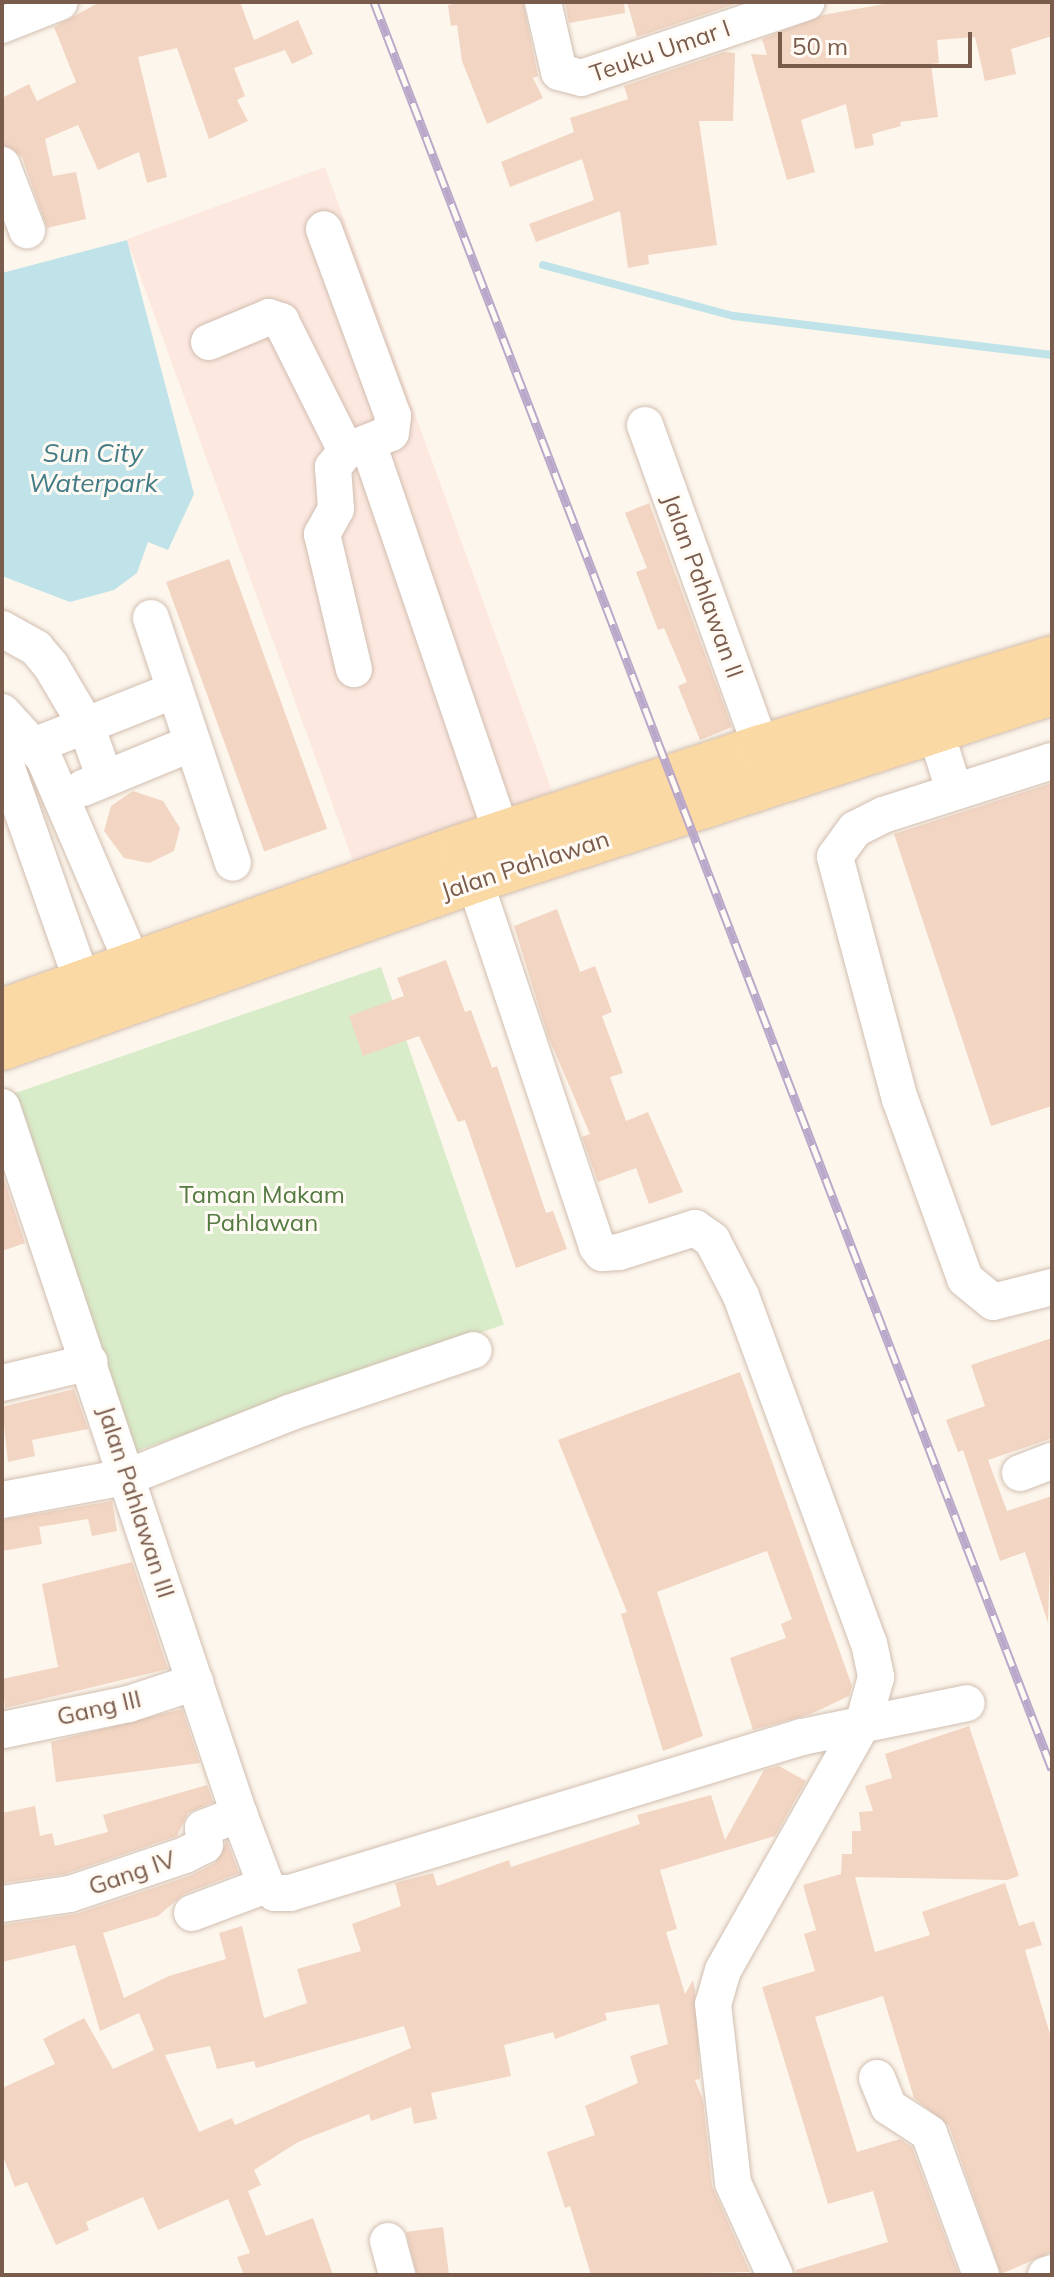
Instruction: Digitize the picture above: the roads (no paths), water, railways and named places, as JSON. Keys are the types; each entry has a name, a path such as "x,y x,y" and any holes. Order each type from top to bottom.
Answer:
{"main road":[{"name":"Jalan Pahlawan","path":"2,1011 930,715 1052,658"},
{"name":"Jalan Pahlawan","path":"2,1048 761,747 1052,693"}],"street":[{"path":"2,25 60,2"},
{"name":"Teuku Umar I","path":"543,2 559,72 581,78 807,2"},
{"path":"2,165 27,230"},
{"path":"324,229 393,416 391,433 357,447 333,467 336,509 322,534 354,669"},
{"path":"209,342 269,317 281,321 290,330 357,447 489,857 597,1247 602,1253 619,1252 677,1232 704,1229 741,1296 869,1643 882,1718 723,1970 713,2004 733,2183 775,2275"},
{"name":"Jalan Pahlawan II","path":"645,425 761,747"},
{"path":"151,618 233,863"},
{"path":"2,629 36,648 86,725 105,779"},
{"path":"36,745 175,690"},
{"path":"2,712 36,745 134,967"},
{"path":"930,715 954,790"},
{"path":"60,797 192,743"},
{"path":"2,754 83,984"},
{"path":"1052,761 954,790 855,829 835,857 838,879 900,1099 965,1279 993,1302 1052,1287"},
{"path":"59,914 102,893"},
{"name":"Jalan Pahlawan III","path":"2,1107 130,1476 239,1814 270,1889"},
{"path":"2,1500 130,1476 289,1413 474,1350"},
{"path":"2,1383 90,1362"},
{"name":"Gang III","path":"3,1730 129,1704 195,1682"},
{"path":"192,1913 270,1889 290,1893 882,1718 967,1703"},
{"name":"Gang IV","path":"2,1904 70,1894 185,1855 205,1845 203,1828 239,1814"},
{"path":"877,2078 889,2107 929,2133 981,2275"},
{"path":"1046,2275 1052,2273"}],"water":[{"name":"Sun City Waterpark","path":"127,240 194,494 168,550 148,542 137,573 114,590 70,602 2,576 2,273"}],"waterway":[{"path":"543,265 734,316 1052,355"}],"railway":[{"path":"374,2 1052,1769"}],"park label":[{"name":"Taman Makam Pahlawan","path":"262,1209"}]}
